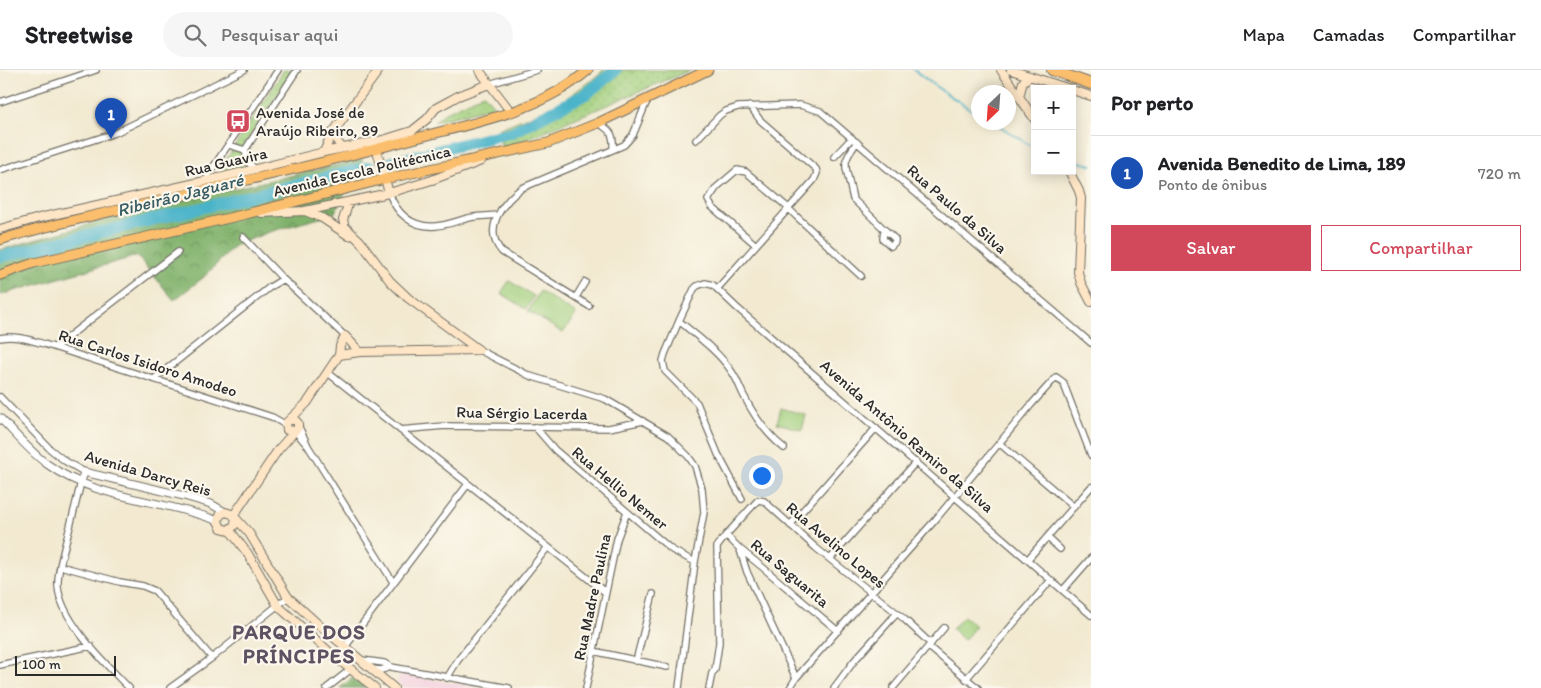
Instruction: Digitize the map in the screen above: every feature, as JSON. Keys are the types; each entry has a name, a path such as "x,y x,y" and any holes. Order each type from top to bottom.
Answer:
{"highway":[{"path":"571,83 579,70"},
{"name":"Avenida Escola Politécnica","path":"0,240 286,166 512,112 540,100 571,83 588,70"},
{"name":"Avenida Escola Politécnica","path":"0,275 34,263 242,215 385,176 490,157 548,143 647,101 708,70"},
{"path":"1052,70 1091,84"}],"main road":[{"path":"324,152 330,135 379,70"},
{"path":"479,70 512,112"},
{"path":"1002,70 1031,114"},
{"path":"1011,70 1058,85"},
{"path":"1019,96 1023,82 1030,76"},
{"name":"Rua Guavira","path":"0,229 255,169 286,166 324,152 342,148 376,145 412,131 427,119 436,108 458,96 489,84"},
{"path":"1076,91 1091,96"},
{"path":"337,127 336,139 342,148"},
{"path":"376,145 389,193"},
{"name":"Avenida Escola Politécnica","path":"242,215 277,211 305,211 373,197 432,180 490,157"},
{"path":"1071,175 1081,198 1078,257 1079,277 1091,302"},
{"path":"373,197 381,188 385,176"},
{"path":"349,202 342,220 345,228 360,241 398,290 478,350"},
{"path":"305,211 322,218 341,230 366,250"},
{"path":"228,530 234,526 235,517 339,355 340,346 345,336 360,352"},
{"path":"339,355 360,352 478,350"},
{"path":"375,688 335,657 278,606 248,554 232,533 221,528 218,521 220,515 230,512 249,533 288,597 394,688"},
{"path":"350,669 361,660"}],"street":[{"path":"0,102 96,70"},
{"path":"0,170 115,133 244,70"},
{"path":"255,169 248,162 245,150 297,70"},
{"path":"206,181 276,71"},
{"name":"Rua Guavira","path":"489,84 535,71"},
{"path":"589,306 512,260 502,252 496,246 494,238 497,215 511,197 522,188 624,145 629,141 647,101"},
{"name":"Rua Paulo da Silva","path":"750,106 800,105 820,111 1091,343"},
{"path":"696,140 726,111 738,106 750,106 760,120 816,169 817,173 814,180 717,289"},
{"path":"598,123 612,134 614,149"},
{"path":"834,157 855,140"},
{"path":"855,140 846,161 853,199 884,229"},
{"path":"228,145 245,150"},
{"path":"756,245 709,203 708,198 734,171 743,170 862,276"},
{"path":"389,193 394,206 415,224 437,226 473,217 497,215"},
{"path":"243,237 283,279 345,336"},
{"path":"55,348 178,252"},
{"path":"154,379 270,287 283,279"},
{"path":"576,297 585,282"},
{"name":"Avenida Antônio Ramiro da Silva","path":"679,321 694,289 703,283 709,283 1091,615"},
{"path":"742,499 718,454 697,403 665,371 665,354 679,321 723,360 733,373 744,397 760,424 771,438 784,448"},
{"name":"Rua Carlos Isidoro Amodeo","path":"0,338 8,336 29,340 272,417 292,426 308,446 393,582"},
{"path":"478,350 530,376 604,399 668,436 695,466 702,489 704,512 695,562 679,688"},
{"path":"327,372 604,592"},
{"path":"790,688 796,678 1056,377 1063,382 1091,455"},
{"name":"Avenida Darcy Reis","path":"0,397 50,449 65,461 84,472 184,496 211,504 225,512"},
{"name":"Avenida Darcy Reis","path":"0,418 47,464 82,482 113,492 196,512 218,521"},
{"name":"Rua Sérgio Lacerda","path":"400,430 445,426 609,428 643,421"},
{"name":"Rua Hellio Nemer","path":"535,427 555,450 672,550 695,562"},
{"path":"790,525 876,428"},
{"path":"999,443 1074,507"},
{"path":"830,559 916,462"},
{"path":"84,472 57,585 65,611 90,646 129,688"},
{"path":"113,492 117,486 124,483"},
{"path":"335,657 345,647 468,484"},
{"path":"1028,559 1091,488"},
{"name":"Rua Avelino Lopes","path":"726,535 758,500 764,501 830,559 897,613 948,664 978,688"},
{"name":"Rua Madre Paulina","path":"586,688 604,592 617,540 627,512"},
{"path":"710,688 719,643 717,547 726,535"},
{"name":"Rua Saguarita","path":"726,535 740,549 838,631"},
{"path":"1048,538 1060,549"},
{"path":"447,678 458,660 548,547"},
{"path":"740,549 747,572 796,678"},
{"path":"1063,590 1091,558"},
{"path":"60,566 143,586 155,592 212,658"},
{"path":"966,679 1051,580"},
{"path":"636,660 653,594"},
{"path":"170,688 212,658 288,597"},
{"path":"834,688 854,661 897,613"},
{"path":"893,688 944,628"},
{"path":"1,664 90,646"},
{"path":"593,651 667,667"},
{"path":"361,660 384,663 391,667 447,678 509,688"},
{"path":"371,669 381,670 391,667"},
{"path":"327,688 350,669"}],"shaded area":[{"path":"401,674 481,688 404,688 397,682"}],"green space":[{"path":"284,70 294,70 241,150 246,166 218,172"},
{"path":"603,70 691,70 502,149 498,129 555,106 598,76"},
{"path":"484,94 494,106 434,122 446,112"},
{"path":"363,159 334,214 269,232 234,246 204,277 174,300 137,256 0,295 0,250 132,212"},
{"path":"509,281 534,296 526,309 501,293"},
{"path":"540,291 576,314 563,333 528,311"},
{"path":"781,408 806,415 802,430 777,423"},
{"path":"964,616 976,626 964,640 952,629"},
{"path":"354,677 365,688 340,688"}],"waterway":[{"name":"Ribeirão Jaguaré","path":"392,162 512,132 586,94 616,70"},
{"path":"914,70 971,109"},
{"path":"1006,130 1031,146"},
{"path":"1076,161 1091,165"},
{"name":"Ribeirão Jaguaré","path":"0,257 369,167"}],"place":[{"name":"Avenida José de Araújo Ribeiro, 89","path":"238,121"},
{"name":"Avenida Benedito de Lima, 189","path":"111,139"}],"district":[{"name":"PARQUE DOS PRÍNCIPES","path":"299,643"}]}
